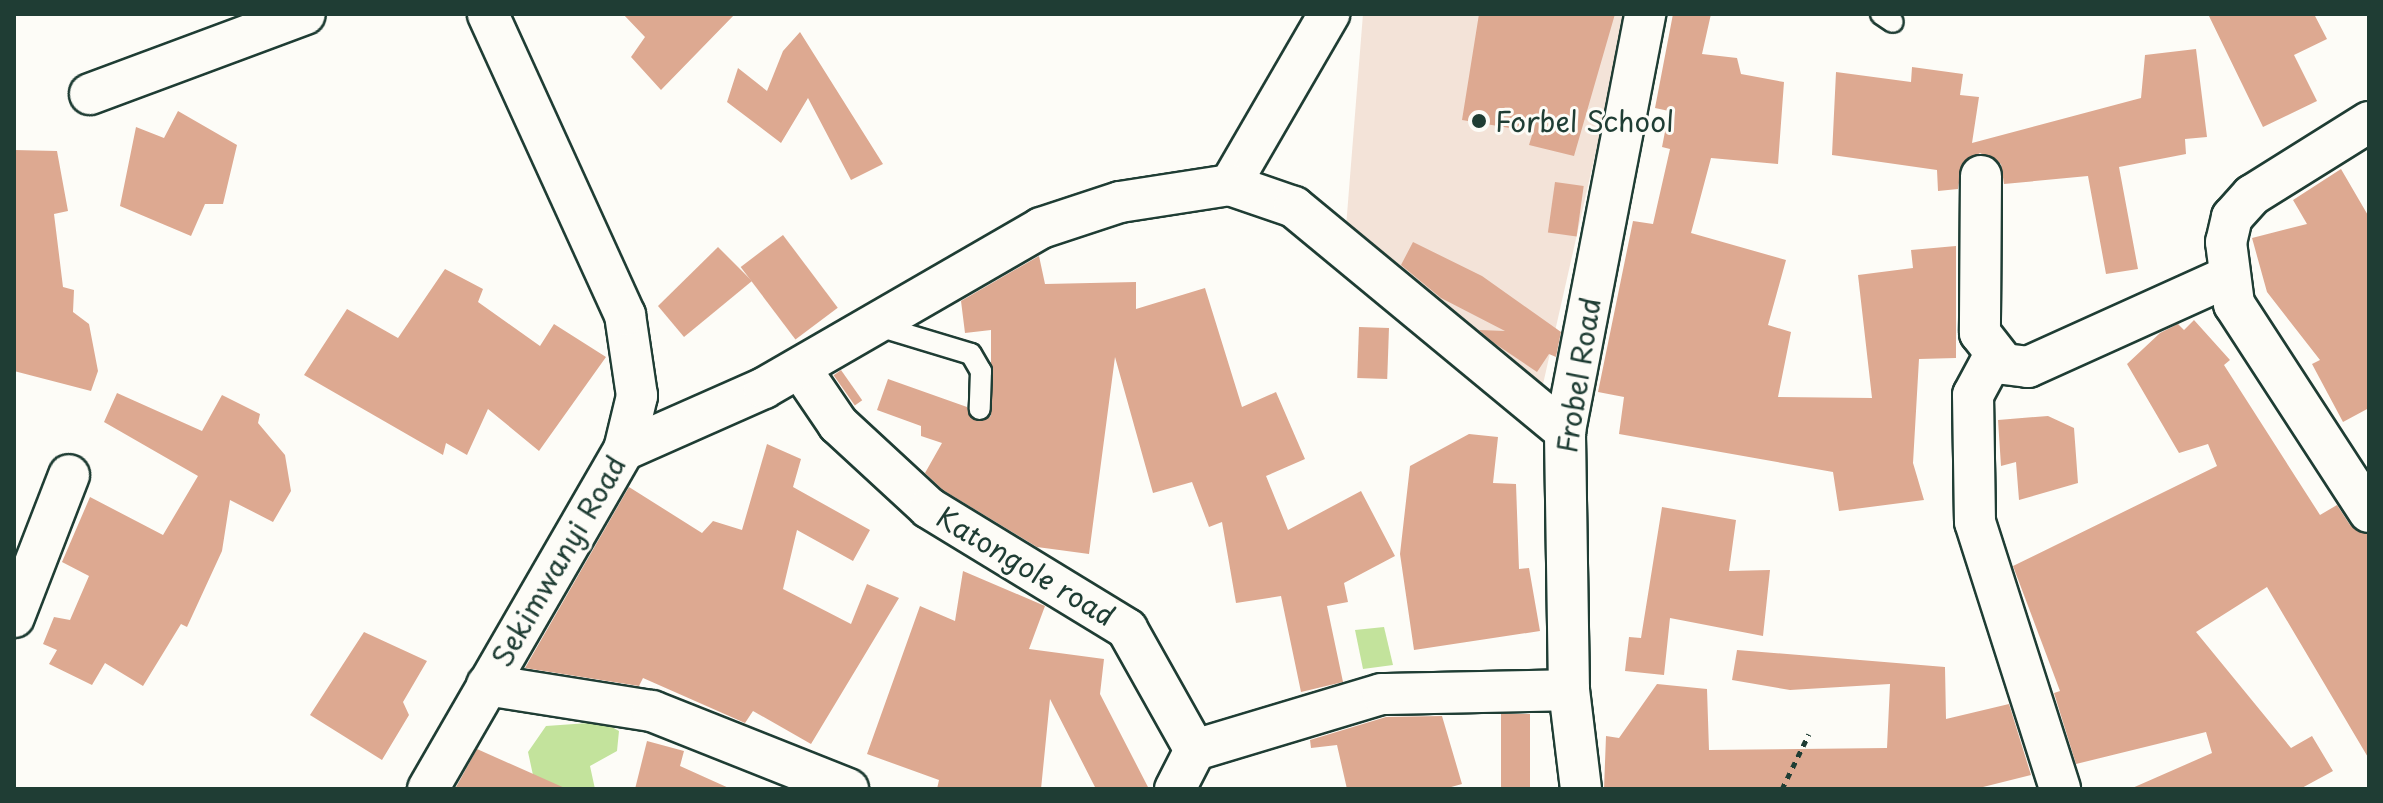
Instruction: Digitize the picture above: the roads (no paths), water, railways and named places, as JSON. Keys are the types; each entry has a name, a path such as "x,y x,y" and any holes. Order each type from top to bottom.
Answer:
{"street":[{"path":"90,94 305,14"},
{"name":"Sekimwanyi Road","path":"428,789 624,450 638,377 625,315 488,14"},
{"path":"1230,185 1329,14"},
{"name":"Frobel Road","path":"1581,789 1569,690 1565,431 1645,14"},
{"path":"2369,122 2252,195 2232,217 2227,277 2234,304 2369,512"},
{"path":"1981,176 1980,333 1994,356 2028,367 2227,277"},
{"path":"624,450 764,388 1041,228 1145,196 1230,185 1294,207 1565,431"},
{"path":"1994,356 1973,395 1975,522 2060,789"},
{"name":"Katongole road","path":"800,368 838,424 929,508 1127,629 1195,750"},
{"path":"14,617 69,475"},
{"path":"487,685 652,711 848,789"},
{"path":"1175,789 1195,750 1382,694 1569,690"}],"lane":[{"path":"871,324 971,354 981,371 980,409"}],"place":[{"name":"Forbel School","path":"1479,121"}]}
